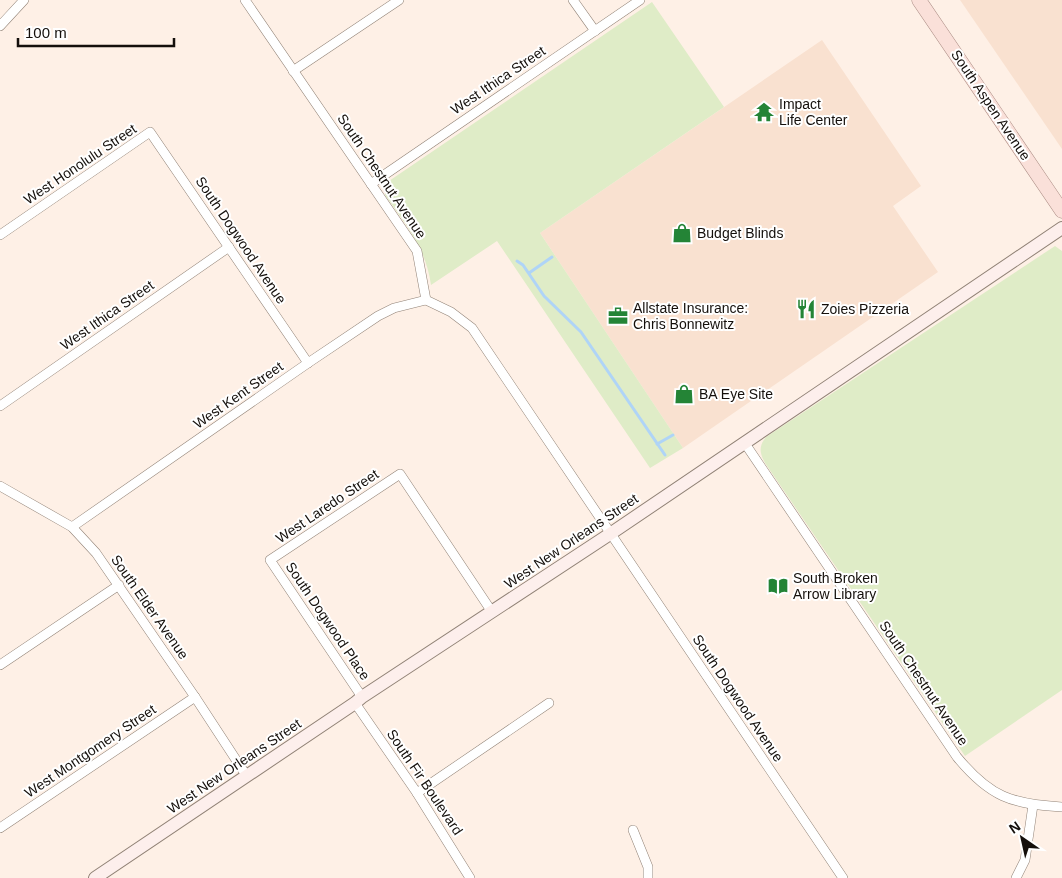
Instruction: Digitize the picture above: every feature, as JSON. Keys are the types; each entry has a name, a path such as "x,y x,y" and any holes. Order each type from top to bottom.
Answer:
{"main road":[{"name":"South Aspen Avenue","path":"919,0 1062,211"}],"street":[{"path":"0,26 24,0"},
{"name":"South Chestnut Avenue","path":"244,0 417,251 426,300"},
{"path":"293,71 400,0"},
{"path":"573,0 595,30"},
{"name":"West Ithica Street","path":"371,184 640,0"},
{"name":"West Honolulu Street","path":"0,236 150,132"},
{"name":"South Dogwood Avenue","path":"150,132 308,363"},
{"name":"West New Orleans Street","path":"100,877 246,775 610,534 1062,228"},
{"name":"West Ithica Street","path":"0,406 229,247"},
{"path":"426,300 451,312 472,328 597,511 610,534"},
{"name":"West Kent Street","path":"72,527 308,363 394,308 426,300"},
{"name":"South Chestnut Avenue","path":"744,442 957,757 970,773 999,795 1016,802 1062,807"},
{"name":"West Laredo Street","path":"270,560 400,474 492,612"},
{"name":"South Elder Avenue","path":"0,486 72,527 96,553 246,775"},
{"name":"South Dogwood Avenue","path":"610,534 843,878"},
{"name":"South Dogwood Place","path":"270,560 359,700"},
{"path":"0,665 119,585"},
{"name":"West Montgomery Street","path":"0,828 195,697"},
{"name":"South Fir Boulevard","path":"359,700 470,878"},
{"path":"416,793 549,703"},
{"path":"1016,878 1025,860 1033,805"},
{"path":"633,830 648,867 648,878"}],"shaded area":[{"path":"960,0 1062,0 1062,149"},
{"path":"822,40 921,186 893,206 938,272 683,448 540,233"}],"green space":[{"path":"652,2 724,107 540,233 683,448 650,468 497,241 431,285 420,248 385,195 385,185"},
{"path":"1055,246 1062,251 1062,690 965,756 765,463 761,446 766,437"}],"waterway":[{"path":"529,273 552,257"},
{"path":"517,261 523,265 544,296 581,332 665,455"},
{"path":"657,444 673,435"}],"place":[{"name":"Impact Life Center","path":"764,112"},
{"name":"Budget Blinds","path":"682,233"},
{"name":"Zoies Pizzeria","path":"806,309"},
{"name":"Allstate Insurance: Chris Bonnewitz","path":"618,316"},
{"name":"BA Eye Site","path":"684,394"},
{"name":"South Broken Arrow Library","path":"778,586"}]}
